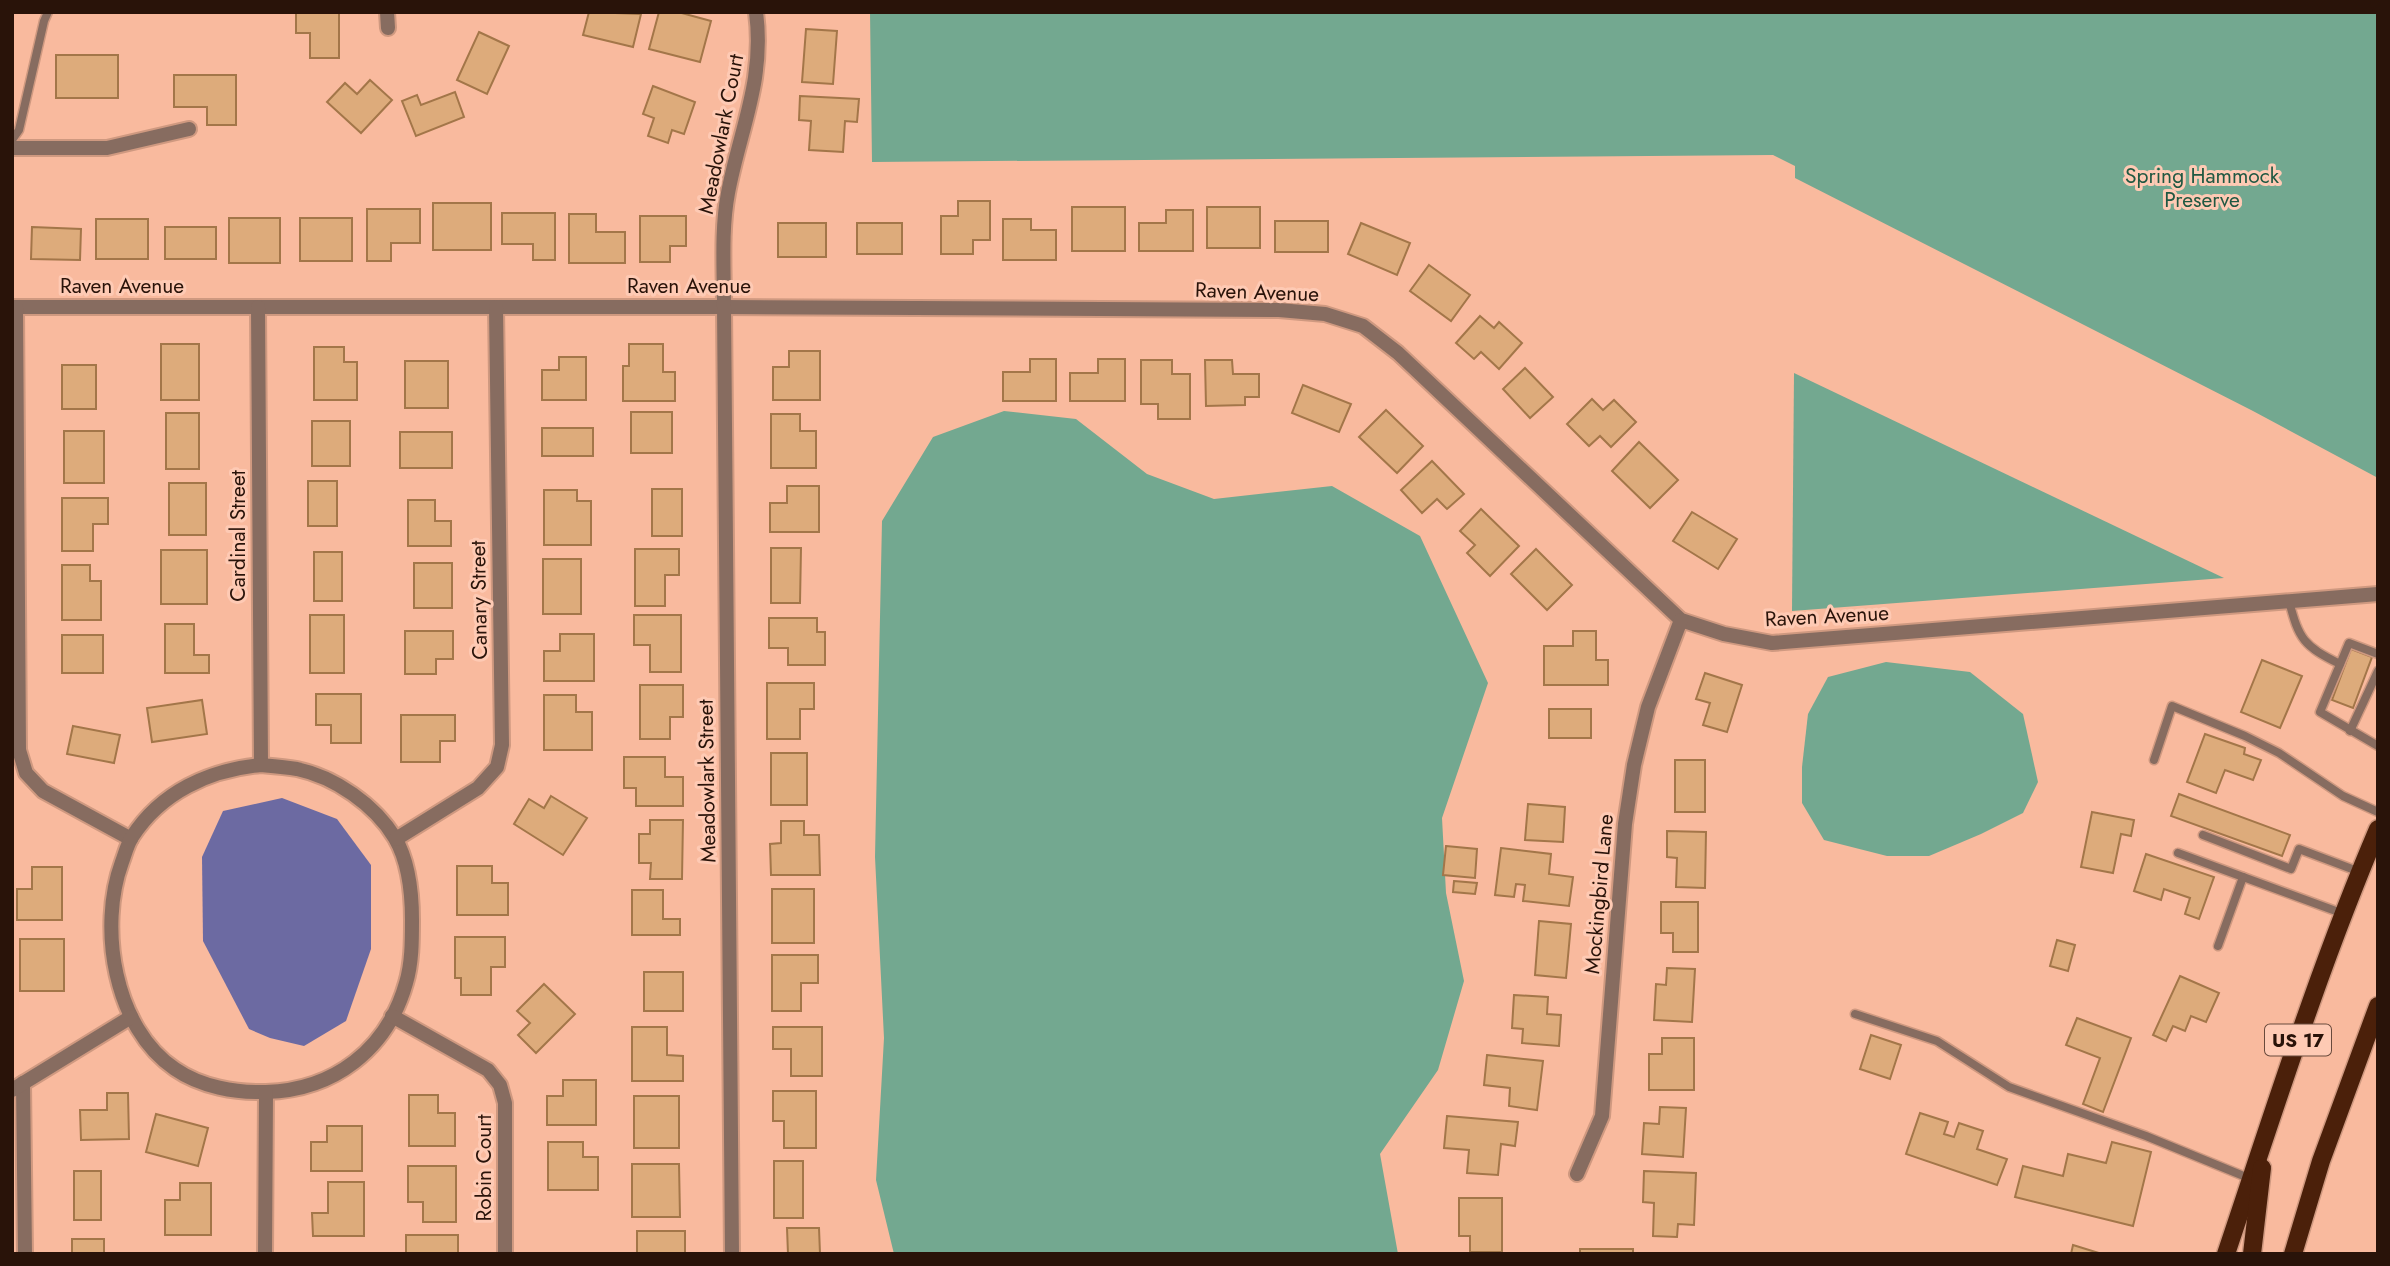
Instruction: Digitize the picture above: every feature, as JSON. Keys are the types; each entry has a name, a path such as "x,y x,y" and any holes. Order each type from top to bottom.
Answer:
{"main road":[{"name":"US 17","path":"2226,1254 2301,1031 2378,829"},
{"name":"US 17","path":"2293,1254 2322,1161 2378,1006"},
{"path":"2252,1254 2266,1134"}],"street":[{"path":"387,12 388,28"},
{"name":"Meadowlark Court","path":"724,307 728,194 757,78 760,41 756,12"},
{"path":"12,149 107,148 189,129"},
{"path":"14,307 19,750 26,773 43,790 131,839"},
{"name":"Raven Avenue","path":"14,307 724,307 1279,310 1325,314 1363,326 1398,353 1681,620 1724,635 1772,643 2378,594"},
{"name":"Cardinal Street","path":"258,307 261,765"},
{"name":"Canary Street","path":"396,839 478,788 497,767 502,745 496,307"},
{"name":"Meadowlark Street","path":"724,307 732,1254"},
{"name":"Mockingbird Lane","path":"1577,1174 1602,1116 1625,824 1634,765 1648,707 1681,620"},
{"path":"261,765 299,769 330,781 377,814 396,839 408,872 412,904 412,951 406,984 392,1016 377,1039 362,1055 334,1077 299,1090 237,1092 206,1083 175,1069 149,1045 131,1017 118,979 112,944 114,895 117,875 131,839 155,808 181,788 233,768 261,765"},
{"name":"Robin Court","path":"392,1016 488,1070 500,1085 505,1103 505,1254"},
{"path":"25,1254 18,1086 131,1017"},
{"path":"265,1092 265,1254"}],"lane":[{"path":"12,140 19,130 48,12"},
{"path":"2289,601 2295,627 2303,640 2313,651 2340,664"},
{"path":"2378,654 2348,643 2320,712 2378,746"},
{"path":"2350,731 2378,671"},
{"path":"2154,760 2172,706 2279,753 2343,796 2378,812"},
{"path":"2203,835 2291,869 2299,849 2360,872"},
{"path":"2178,853 2344,914"},
{"path":"2218,946 2243,877"},
{"path":"1855,1014 1937,1041 2009,1087 2133,1131 2251,1179"}],"green space":[{"name":"Spring Hammock Preserve","path":"870,12 2378,12 2378,478 2253,411 1795,178 1795,166 1773,155 872,162"},
{"path":"1794,373 2224,578 1792,611"},
{"path":"1004,411 1076,419 1147,474 1214,499 1332,486 1420,536 1488,683 1442,818 1446,893 1464,981 1438,1070 1380,1154 1398,1254 894,1254 876,1180 884,1038 875,857 882,521 933,437"},
{"path":"1886,662 1970,672 2023,714 2038,782 2023,813 1929,856 1887,856 1824,840 1802,803 1802,767 1808,714 1828,677"}],"shaded area":[{"path":"282,798 337,819 371,865 371,949 346,1021 304,1046 270,1038 249,1029 203,941 202,857 223,811"}],"building":[{"path":"296,12 339,12 339,58 310,58 310,33 296,33"},
{"path":"589,12 641,14 633,47 583,35"},
{"path":"659,12 678,12 711,21 700,62 649,49"},
{"path":"806,29 837,31 833,84 802,82"},
{"path":"479,32 509,46 487,94 457,80"},
{"path":"56,55 118,55 118,98 56,98"},
{"path":"174,75 236,75 236,125 207,125 207,107 174,107"},
{"path":"370,80 392,100 361,133 327,102 345,83 357,94"},
{"path":"653,86 695,102 684,134 672,130 668,143 648,136 654,118 643,114"},
{"path":"455,92 464,117 416,136 402,101 417,95 421,105"},
{"path":"800,96 859,99 857,122 845,121 843,152 809,150 811,121 799,120"},
{"path":"958,201 990,201 990,240 973,240 973,254 941,254 941,216 958,216"},
{"path":"433,203 491,203 491,250 433,250"},
{"path":"1072,207 1125,207 1125,251 1072,251"},
{"path":"1207,207 1260,207 1260,248 1207,248"},
{"path":"367,209 420,209 420,243 391,243 391,261 367,261"},
{"path":"1166,210 1193,210 1193,251 1139,251 1139,223 1166,223"},
{"path":"502,213 555,213 555,260 533,260 533,244 502,244"},
{"path":"569,214 596,214 596,232 625,232 625,263 569,263"},
{"path":"640,216 686,216 686,246 670,246 670,262 640,262"},
{"path":"229,218 280,218 280,263 229,263"},
{"path":"300,218 352,218 352,261 300,261"},
{"path":"96,219 148,219 148,259 96,259"},
{"path":"1003,219 1031,219 1031,230 1056,230 1056,260 1003,260"},
{"path":"1275,221 1328,221 1328,252 1275,252"},
{"path":"778,223 826,223 826,257 778,257"},
{"path":"857,223 902,223 902,254 857,254"},
{"path":"1361,223 1410,243 1397,275 1348,254"},
{"path":"32,227 81,229 80,260 31,259"},
{"path":"165,227 216,227 216,259 165,259"},
{"path":"1429,265 1470,295 1451,321 1410,291"},
{"path":"1480,316 1494,328 1499,322 1522,343 1499,369 1481,352 1474,359 1456,343"},
{"path":"161,344 199,344 199,400 161,400"},
{"path":"629,344 663,344 663,372 675,372 675,401 623,401 623,366 629,366"},
{"path":"314,347 344,347 344,362 357,362 357,400 314,400"},
{"path":"789,351 820,351 820,400 773,400 773,367 789,367"},
{"path":"559,357 586,357 586,400 542,400 542,370 559,370"},
{"path":"1030,359 1056,359 1056,401 1003,401 1003,372 1030,372"},
{"path":"1098,359 1125,359 1125,401 1070,401 1070,373 1098,373"},
{"path":"1141,360 1172,360 1172,374 1190,374 1190,419 1158,419 1158,404 1141,404"},
{"path":"1205,360 1232,360 1233,374 1259,374 1259,397 1245,397 1245,405 1206,406"},
{"path":"405,361 448,361 448,408 405,408"},
{"path":"62,365 96,365 96,409 62,409"},
{"path":"1525,368 1553,397 1530,418 1503,389"},
{"path":"1303,385 1351,404 1339,432 1292,413"},
{"path":"1592,399 1603,410 1614,400 1636,422 1611,447 1600,436 1589,446 1567,424"},
{"path":"1386,410 1423,446 1397,473 1359,437"},
{"path":"631,412 672,412 672,453 631,453"},
{"path":"166,413 199,413 199,469 166,469"},
{"path":"771,414 800,414 800,431 816,431 816,468 771,468"},
{"path":"312,421 350,421 350,466 312,466"},
{"path":"542,428 593,428 593,456 542,456"},
{"path":"64,431 104,431 104,483 64,483"},
{"path":"400,432 452,432 452,468 400,468"},
{"path":"1639,442 1678,480 1650,508 1612,471"},
{"path":"1432,461 1464,494 1447,509 1437,499 1422,513 1401,490"},
{"path":"308,481 337,481 337,526 308,526"},
{"path":"169,483 206,483 206,535 169,535"},
{"path":"787,486 819,486 819,532 770,532 770,503 787,503"},
{"path":"652,489 682,489 682,536 652,536"},
{"path":"544,490 577,490 577,501 591,501 591,545 544,545"},
{"path":"62,498 108,498 108,524 93,524 93,551 62,551"},
{"path":"408,500 435,500 435,521 451,521 451,546 408,546"},
{"path":"1481,509 1519,546 1490,576 1467,553 1475,545 1460,531"},
{"path":"1692,512 1737,539 1718,569 1673,541"},
{"path":"771,548 801,548 800,603 771,603"},
{"path":"635,549 679,549 679,575 665,575 665,606 635,606"},
{"path":"1536,549 1572,585 1547,610 1511,574"},
{"path":"161,550 207,550 207,604 161,604"},
{"path":"314,552 342,552 342,601 314,601"},
{"path":"543,559 581,559 581,614 543,614"},
{"path":"414,563 452,563 452,608 414,608"},
{"path":"62,565 90,565 90,581 101,581 101,620 62,620"},
{"path":"310,615 344,615 344,673 310,673"},
{"path":"634,615 681,615 681,672 650,672 650,645 634,645"},
{"path":"769,618 817,618 817,632 825,632 825,665 788,665 788,648 769,648"},
{"path":"165,624 194,624 194,655 209,655 209,673 165,673"},
{"path":"405,631 453,631 453,659 436,659 436,674 405,674"},
{"path":"1573,631 1596,631 1596,660 1608,660 1608,685 1544,685 1544,646 1573,646"},
{"path":"560,634 594,634 594,681 544,681 544,651 560,651"},
{"path":"62,635 103,635 103,673 62,673"},
{"path":"2351,649 2372,657 2353,708 2332,700"},
{"path":"2262,660 2302,676 2280,728 2241,712"},
{"path":"1705,673 1742,685 1727,732 1703,725 1710,703 1696,699"},
{"path":"767,683 814,683 814,709 800,709 800,739 767,739"},
{"path":"640,685 683,685 683,717 670,717 670,739 640,739"},
{"path":"316,694 361,694 361,743 331,743 331,725 316,725"},
{"path":"544,695 576,695 576,712 592,712 592,750 544,750"},
{"path":"202,700 207,734 152,742 147,708"},
{"path":"1549,709 1591,709 1591,738 1549,738"},
{"path":"401,715 455,715 455,741 440,741 440,762 401,762"},
{"path":"73,726 120,735 114,763 67,754"},
{"path":"2205,734 2245,748 2244,754 2261,760 2253,780 2225,770 2216,793 2187,782"},
{"path":"771,753 807,753 807,805 771,805"},
{"path":"624,757 665,757 665,777 683,777 683,806 636,806 636,788 624,788"},
{"path":"1675,760 1705,760 1705,812 1675,812"},
{"path":"2179,794 2290,835 2282,856 2171,816"},
{"path":"551,796 587,818 563,855 514,824 529,799 544,808"},
{"path":"1528,804 1565,807 1563,842 1525,840"},
{"path":"2092,812 2134,820 2131,836 2121,834 2113,873 2081,867"},
{"path":"650,820 683,820 682,879 650,879 651,863 639,863 639,834 650,834"},
{"path":"781,821 804,821 804,835 819,835 820,875 771,875 770,844 781,843"},
{"path":"1667,831 1706,832 1705,888 1676,887 1677,858 1667,857"},
{"path":"1446,846 1477,849 1475,878 1443,875"},
{"path":"1501,848 1551,854 1549,874 1573,877 1569,906 1523,901 1525,885 1516,884 1514,897 1495,895"},
{"path":"2146,854 2214,877 2199,919 2185,914 2190,898 2164,889 2161,900 2134,891"},
{"path":"457,866 492,866 492,883 508,883 508,915 457,915"},
{"path":"32,867 62,867 62,920 17,920 17,889 32,889"},
{"path":"1454,881 1477,883 1475,894 1453,892"},
{"path":"772,889 814,889 814,943 772,943"},
{"path":"632,890 663,890 663,919 680,919 680,935 632,935"},
{"path":"1661,902 1698,902 1698,952 1673,952 1673,933 1661,933"},
{"path":"1539,921 1571,924 1566,978 1535,975"},
{"path":"455,937 505,937 505,967 491,967 491,995 461,995 461,978 455,978"},
{"path":"20,939 64,939 64,991 20,991"},
{"path":"2057,940 2075,945 2068,971 2050,966"},
{"path":"772,955 818,955 818,983 801,983 801,1011 772,1011"},
{"path":"1667,968 1695,969 1692,1022 1654,1020 1656,984 1666,985"},
{"path":"644,972 683,972 683,1011 644,1011"},
{"path":"2180,976 2219,993 2206,1022 2191,1016 2185,1031 2173,1026 2166,1041 2153,1035"},
{"path":"544,984 575,1014 536,1053 518,1035 530,1023 517,1011"},
{"path":"1514,995 1548,997 1547,1014 1561,1015 1559,1046 1522,1043 1523,1029 1512,1028"},
{"path":"2077,1018 2131,1038 2103,1112 2083,1104 2100,1058 2066,1045"},
{"path":"632,1027 667,1027 667,1055 683,1056 683,1081 632,1081"},
{"path":"773,1027 822,1027 822,1076 791,1076 791,1049 773,1049"},
{"path":"1871,1035 1901,1045 1890,1079 1860,1069"},
{"path":"1662,1038 1694,1038 1694,1090 1649,1090 1649,1054 1662,1054"},
{"path":"1487,1055 1543,1061 1537,1110 1509,1106 1510,1088 1484,1085"},
{"path":"563,1080 596,1080 596,1125 547,1125 547,1096 563,1096"},
{"path":"773,1091 816,1091 816,1148 784,1148 784,1121 773,1121"},
{"path":"107,1093 128,1093 129,1139 81,1140 80,1110 107,1110"},
{"path":"409,1095 438,1095 438,1113 455,1113 455,1146 409,1146"},
{"path":"634,1096 679,1096 679,1148 634,1148"},
{"path":"1660,1107 1686,1108 1683,1157 1642,1154 1644,1123 1659,1124"},
{"path":"1920,1113 1948,1122 1944,1134 1954,1137 1959,1123 1983,1131 1977,1149 2007,1159 1997,1185 1906,1154"},
{"path":"156,1114 208,1128 198,1166 146,1152"},
{"path":"1447,1116 1518,1122 1515,1146 1501,1144 1498,1175 1467,1173 1469,1150 1444,1148"},
{"path":"327,1126 362,1126 362,1171 311,1171 311,1142 327,1142"},
{"path":"548,1142 583,1142 583,1157 598,1157 598,1190 548,1190"},
{"path":"2112,1142 2151,1152 2133,1226 2015,1197 2023,1166 2063,1176 2068,1154 2106,1163"},
{"path":"774,1161 803,1161 803,1218 774,1218"},
{"path":"632,1164 679,1164 680,1217 632,1217"},
{"path":"408,1166 456,1166 456,1222 423,1222 423,1202 408,1202"},
{"path":"74,1171 101,1171 101,1220 74,1220"},
{"path":"1644,1171 1696,1173 1694,1225 1678,1224 1677,1237 1653,1236 1654,1203 1643,1202"},
{"path":"328,1182 364,1182 364,1236 313,1236 312,1213 328,1213"},
{"path":"180,1183 211,1183 211,1235 165,1235 165,1200 180,1200"},
{"path":"1459,1198 1502,1198 1502,1252 1470,1252 1470,1236 1459,1236"},
{"path":"787,1228 819,1228 820,1254 788,1254"},
{"path":"637,1231 685,1231 685,1254 637,1254"},
{"path":"406,1235 458,1235 458,1254 406,1254"},
{"path":"72,1239 104,1239 104,1254 72,1254"},
{"path":"2073,1245 2102,1254 2071,1254"},
{"path":"1580,1249 1633,1249 1633,1254 1580,1254"}]}
